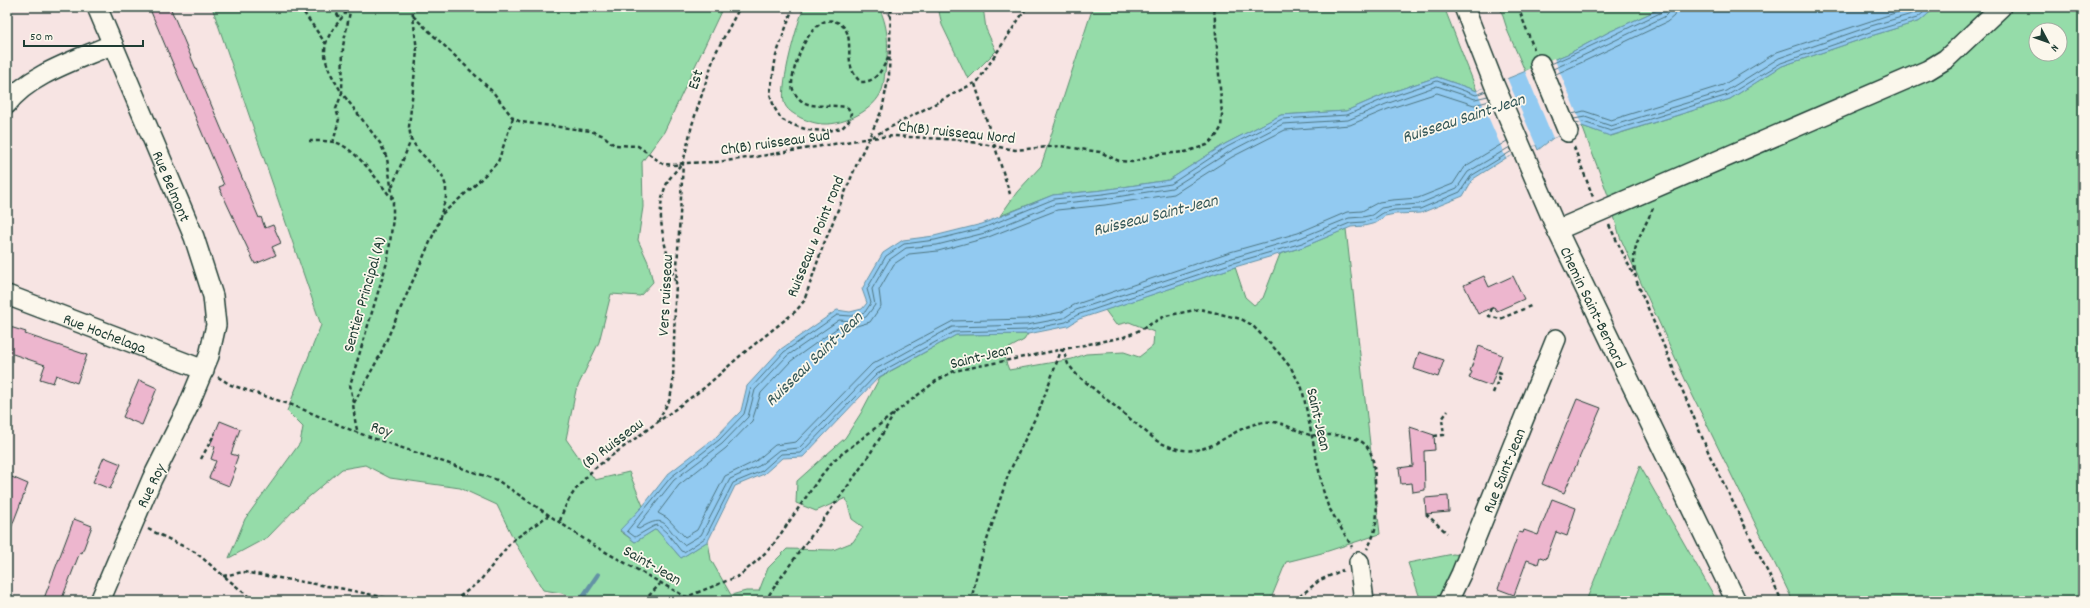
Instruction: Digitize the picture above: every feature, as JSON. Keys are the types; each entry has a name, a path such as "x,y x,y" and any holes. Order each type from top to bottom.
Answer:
{"street":[{"name":"Rue Belmont","path":"98,7 194,237 209,278 213,296 216,325 212,347 204,370"},
{"name":"Chemin Saint-Bernard","path":"1464,7 1494,84 1557,230 1736,601"},
{"path":"1557,230 1937,65 1955,52 2001,7"},
{"path":"7,104 17,92 32,81 113,44"},
{"path":"1540,64 1568,132"},
{"name":"Rue Hochelaga","path":"7,295 204,370"},
{"name":"Rue Saint-Jean","path":"1448,601 1461,574 1556,339"},
{"name":"Rue Roy","path":"100,601 132,523 187,409 204,370"},
{"path":"1359,562 1364,601"}],"path":[{"path":"300,7 327,44"},
{"path":"334,7 340,20"},
{"path":"327,44 328,38 350,7"},
{"path":"333,143 339,119 336,109 342,93 343,46 350,7"},
{"path":"354,403 379,356 441,214 446,197 446,186 442,175 418,150 411,139 409,127 417,50 412,7"},
{"name":"Est","path":"683,163 692,125 715,54 740,7"},
{"path":"793,7 776,56 770,94 781,119 793,125 808,130 828,131 842,128 849,121 851,113 848,108 837,104 819,106 803,102 795,94 792,85 795,71 806,38 816,26 828,21 838,22 846,28 850,43 849,62 853,76 861,82 868,82 878,76 891,53"},
{"path":"885,7 892,19"},
{"name":"Ruisseau & Point rond","path":"656,424 724,371 740,356 796,311 804,301 823,246 858,161 882,110 889,75 891,53 891,7"},
{"path":"870,138 974,84 983,74 1027,7"},
{"name":"Ch(B) ruisseau Nord","path":"870,138 894,136 960,140 1015,150 1060,146 1100,152 1119,161 1132,162 1160,154 1185,152 1207,145 1217,135 1221,128 1222,104 1214,7"},
{"path":"1518,7 1540,64"},
{"path":"413,16 492,92 513,118 498,162 474,186 441,214"},
{"name":"Sentier Principal (A)","path":"327,44 326,64 342,93 380,143 387,158 392,187 392,238 388,259 350,385 354,403 353,419 358,433"},
{"path":"974,84 1010,194"},
{"name":"Ch(B) ruisseau Sud","path":"513,118 521,122 590,131 604,136 614,145 638,146 663,164 675,165 683,163 717,162 870,138"},
{"path":"1568,132 1598,211 1617,238 1710,456 1782,601"},
{"path":"392,187 411,139"},
{"path":"309,142 340,144 352,153 377,179 393,200"},
{"path":"676,284 661,214 663,196 670,179 683,163"},
{"name":"Vers ruisseau","path":"656,424 670,399 673,383 676,284 683,163"},
{"path":"1637,282 1634,271 1636,244 1657,199 1658,185"},
{"path":"1492,308 1489,316 1500,319 1533,306"},
{"name":"Saint-Jean","path":"548,515 560,521 593,545 613,555 660,584 686,596 739,576 758,560 773,545 834,460 936,380 954,371 998,364 1062,348 1124,337 1165,316 1200,309 1240,319 1252,325 1278,352 1290,368 1302,388 1311,435 1328,506 1343,529 1359,562"},
{"path":"1062,348 1068,364 1077,375 1157,441 1169,447 1198,450 1214,446 1252,425 1266,422 1283,423 1311,435 1349,436 1358,438 1366,444 1371,452 1374,462 1377,526 1374,538 1359,562 1320,580 1294,601"},
{"path":"971,601 978,565 1008,475 1040,408 1062,348"},
{"name":"Roy","path":"204,370 212,373 231,386 295,406 358,433 497,480 548,515"},
{"path":"1493,393 1501,373 1496,371"},
{"path":"1434,436 1444,435 1442,419 1448,411"},
{"path":"765,601 815,529 862,468 894,413"},
{"name":"(B) Ruisseau","path":"560,521 565,504 579,484 595,468 656,424"},
{"path":"201,459 215,433"},
{"path":"1426,514 1447,534"},
{"path":"454,601 479,582 512,541 548,515"},
{"path":"132,523 161,534 195,552 254,601"},
{"path":"224,576 243,572 339,588 402,601"},
{"path":"644,601 660,584"},
{"path":"686,596 688,601"},
{"path":"686,596 698,601"}],"green space":[{"path":"212,7 723,7 664,132 642,162 643,207 638,240 648,262 653,282 640,296 611,294 599,342 576,390 566,439 595,480 629,472 643,506 620,531 635,542 656,529 681,558 708,541 711,560 731,595 746,591 759,591 768,568 787,549 833,550 853,542 863,527 852,519 846,498 816,511 796,503 797,481 845,438 861,413 880,377 956,335 1028,334 1024,340 1002,352 1009,370 1072,359 1086,354 1124,352 1139,357 1153,346 1154,332 1129,322 1116,325 1105,310 1235,267 1245,297 1254,305 1263,298 1280,254 1303,247 1346,229 1380,534 1322,553 1286,562 1270,601 641,601 629,597 613,601 577,601 562,593 543,590 517,546 497,505 460,488 390,478 365,465 342,469 298,506 268,537 229,558 245,519 300,443 303,427 287,411 321,325"},
{"path":"804,7 879,7 885,23 887,47 883,88 873,104 866,110 841,122 832,124 815,123 788,110 784,102 784,82 797,26"},
{"path":"938,7 983,7 986,29 996,51 968,79 942,25"},
{"path":"1093,7 1444,7 1477,91 1437,77 1383,95 1346,111 1281,115 1225,144 1169,180 1103,190 1053,195 1000,216 1017,192 1041,166"},
{"path":"1500,7 1664,7 1609,32 1570,53 1525,71 1508,32"},
{"path":"1936,7 2083,7 2083,601 1793,601 1690,390 1620,237 1608,195 1582,126 1611,136 1730,99 1782,66 1920,21"},
{"path":"1640,466 1717,601 1586,601"},
{"path":"1453,554 1460,555 1442,595 1437,601 1421,601 1408,563"}],"water":[{"path":"1664,7 1936,7 1920,21 1782,66 1730,99 1610,136 1582,126 1553,138 1538,150 1536,145 1506,158 1473,179 1463,196 1421,213 1385,216 1376,223 1351,227 1303,247 1235,267 1079,319 1068,326 1028,334 956,335 879,377 803,457 782,458 764,474 735,486 708,541 681,558 656,529 635,542 620,530 643,506 668,474 716,437 741,411 747,386 781,349 837,310 850,312 862,309 867,303 862,289 883,253 903,240 934,236 982,224 1053,195 1103,190 1169,180 1225,144 1281,115 1346,111 1383,95 1437,77 1477,91 1570,53 1609,32"}],"pier":[{"path":"1554,58 1582,126 1553,138 1525,71"},
{"path":"1507,78 1536,145 1506,158 1477,91"}],"building":[{"path":"149,7 170,7 259,218 261,217 265,228 273,225 281,243 272,247 276,255 255,264 219,187 224,185"},
{"path":"1484,276 1489,287 1513,276 1524,299 1497,311 1494,307 1478,314 1464,285"},
{"path":"7,326 26,332 25,334 87,355 77,383 56,375 53,383 40,379 45,365 7,352"},
{"path":"1479,346 1502,355 1491,386 1469,378"},
{"path":"1419,352 1444,360 1438,377 1414,369"},
{"path":"139,380 157,388 142,425 123,417"},
{"path":"1577,399 1601,408 1564,493 1542,484"},
{"path":"220,421 240,429 231,454 238,456 234,467 236,468 229,486 209,478 216,461 211,459 215,447 210,445"},
{"path":"1410,427 1434,435 1435,450 1424,451 1425,490 1413,492 1412,483 1401,484 1399,468 1413,466"},
{"path":"104,457 121,464 110,489 93,482"},
{"path":"7,475 28,484 8,536 7,536"},
{"path":"1448,496 1449,512 1426,514 1425,498"},
{"path":"1552,499 1576,508 1567,536 1556,532 1546,559 1540,557 1538,564 1527,560 1514,595 1498,589 1519,532 1523,533 1524,530 1538,535"},
{"path":"74,519 92,526 82,553 80,552 61,601 43,601"}],"waterway":[{"name":"Ruisseau Saint-Jean","path":"580,601 598,575"}]}
